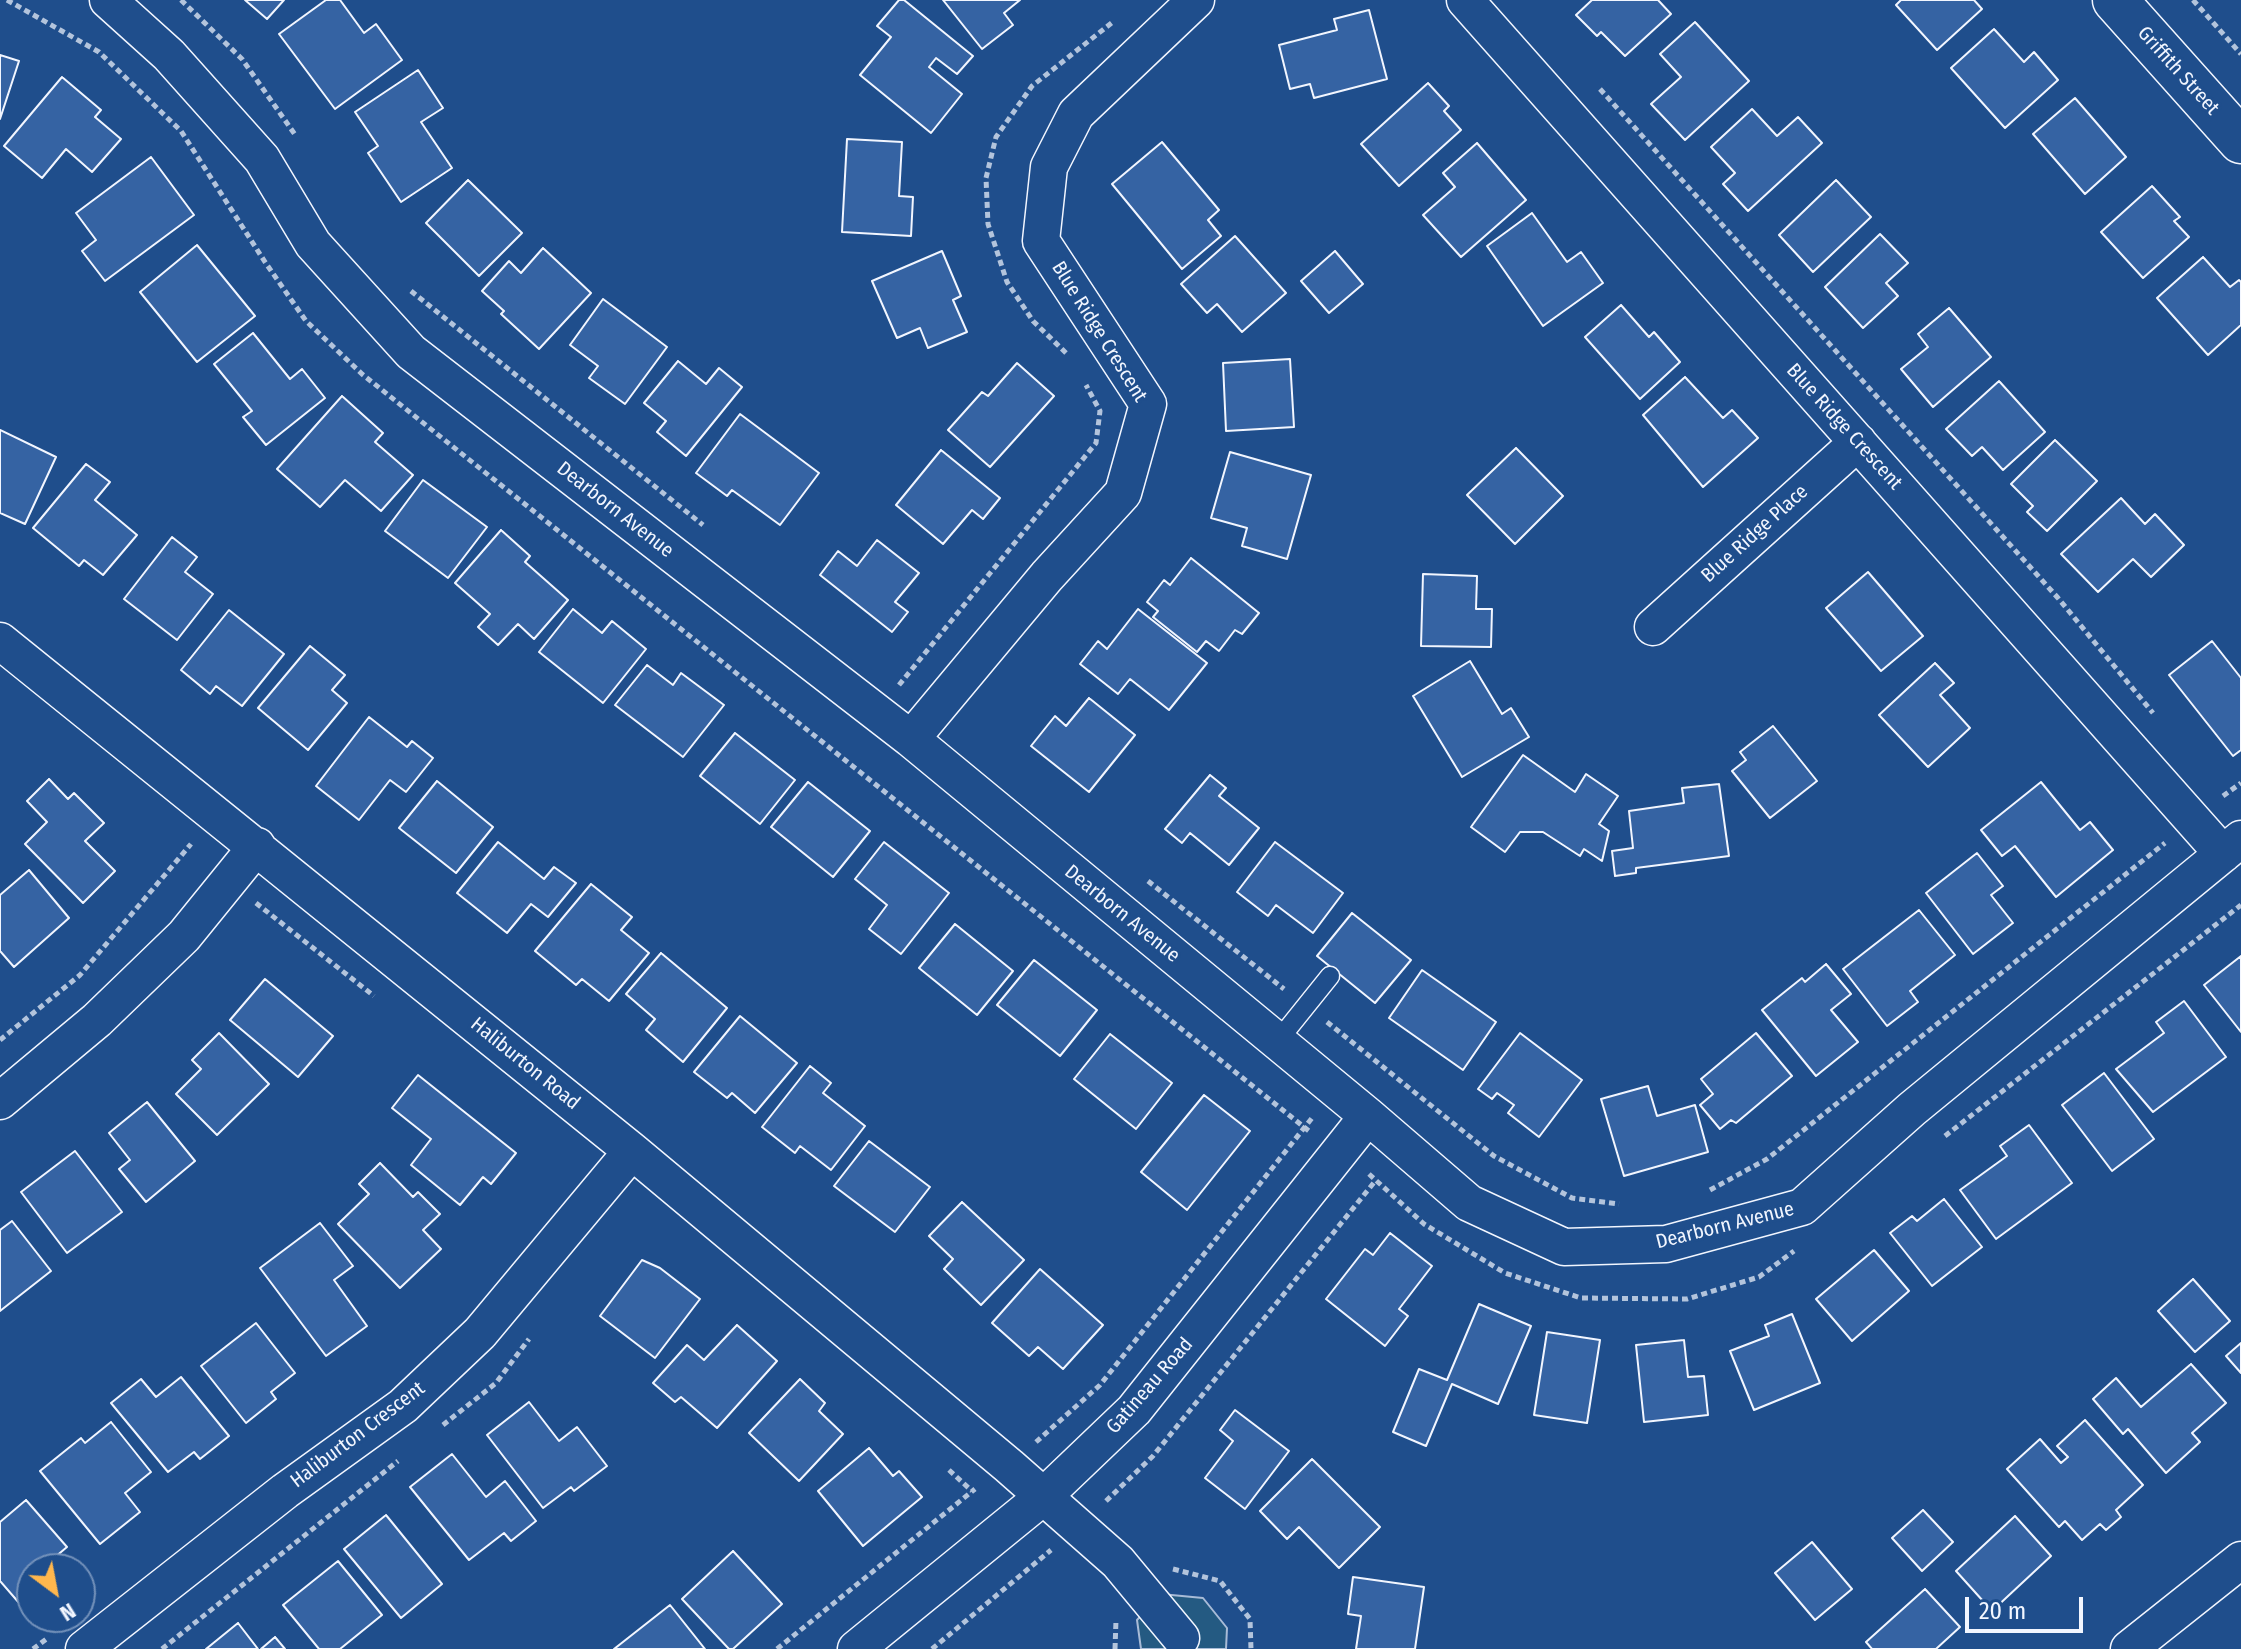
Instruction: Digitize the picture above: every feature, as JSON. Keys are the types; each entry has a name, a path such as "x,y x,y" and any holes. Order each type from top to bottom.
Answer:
{"street":[{"name":"Dearborn Avenue","path":"108,0 169,55 262,159 313,244 411,352 911,739 1469,1203 1564,1247 1666,1244 1802,1207 1912,1109 2232,846"},
{"name":"Blue Ridge Crescent","path":"911,739 1047,576 1123,493 1148,404 1041,241 1049,167 1076,114 1196,0"},
{"name":"Blue Ridge Crescent","path":"1465,0 2194,820 2232,846"},
{"name":"Griffith Street","path":"2115,0 2241,141"},
{"name":"Blue Ridge Place","path":"1653,627 1858,442"},
{"name":"Haliburton Road","path":"0,641 632,1151 1009,1466 1118,1562 1181,1638"},
{"path":"0,1101 97,1020 184,936 257,846"},
{"name":"Gatineau Road","path":"856,1649 1044,1496 1134,1410 1368,1116"},
{"name":"Haliburton Crescent","path":"84,1649 285,1491 403,1406 480,1333 632,1151"},
{"path":"2129,1649 2241,1560"}],"lane":[{"path":"1277,1042 1330,976"}],"path":[{"path":"7,0 99,52 181,131 306,321 362,374 1305,1127 1376,1180 1424,1224 1505,1273 1581,1298 1687,1299 1759,1277 1803,1245"},
{"path":"181,0 242,59 299,141"},
{"path":"2193,0 2241,54"},
{"path":"1073,360 1033,321 1007,282 988,224 986,178 996,137 1032,86 1116,19"},
{"path":"1593,82 2058,598 2155,715"},
{"path":"406,286 714,534"},
{"path":"875,712 1096,443 1100,411 1080,373"},
{"path":"888,674 935,711"},
{"path":"1705,1192 1767,1159 2241,783"},
{"path":"2213,785 2222,797"},
{"path":"0,1040 80,975 191,844 179,835"},
{"path":"1145,878 1494,1156 1572,1198 1634,1207"},
{"path":"250,898 383,1004"},
{"path":"1938,1141 2241,905"},
{"path":"777,1649 972,1491 1009,1466 1100,1385 1335,1090"},
{"path":"434,1432 496,1383 533,1334"},
{"path":"162,1649 409,1452"},
{"path":"938,1459 972,1491"}],"shaded area":[{"path":"1161,1594 1203,1598 1227,1628 1226,1649 1141,1649 1137,1620"}],"building":[{"path":"245,0 284,0 267,19"},
{"path":"326,0 340,0 364,33 376,24 402,60 335,109 279,34"},
{"path":"899,0 904,0 973,56 957,74 936,58 929,67 962,94 931,133 860,75 891,37 877,26"},
{"path":"943,0 1020,0 1004,13 1013,25 982,49"},
{"path":"1592,0 1658,0 1671,14 1625,56 1601,32 1597,36 1576,15"},
{"path":"1901,0 1974,0 1982,9 1937,50 1896,5"},
{"path":"1369,10 1387,79 1314,98 1310,84 1290,89 1279,45 1337,30 1334,19"},
{"path":"1695,22 1749,81 1685,140 1651,104 1681,77 1660,54"},
{"path":"1994,29 2024,62 2034,52 2058,80 2005,128 1951,68"},
{"path":"0,55 19,61 0,119"},
{"path":"418,70 443,108 421,122 452,168 401,202 368,153 378,146 355,112"},
{"path":"62,77 101,110 95,117 121,139 92,172 66,149 42,178 4,146"},
{"path":"1428,83 1449,106 1444,111 1461,130 1399,186 1361,144"},
{"path":"2075,98 2126,157 2085,194 2033,134"},
{"path":"1752,109 1777,136 1798,117 1822,143 1748,211 1723,184 1735,173 1711,147"},
{"path":"847,139 902,142 899,196 913,197 911,236 842,232"},
{"path":"1162,142 1219,210 1208,220 1221,236 1182,269 1112,184"},
{"path":"1477,143 1526,200 1461,257 1423,215 1455,187 1443,173"},
{"path":"151,157 194,215 105,281 82,251 96,240 76,213"},
{"path":"468,180 522,233 479,276 426,223"},
{"path":"1836,180 1871,217 1813,272 1779,235"},
{"path":"2152,186 2180,217 2174,221 2189,237 2143,278 2101,232"},
{"path":"1532,213 1567,262 1581,252 1603,283 1543,326 1487,246"},
{"path":"1880,234 1908,263 1886,283 1898,296 1863,328 1825,287"},
{"path":"1235,236 1286,293 1242,332 1217,304 1207,313 1181,284"},
{"path":"197,245 255,316 197,362 140,292"},
{"path":"543,248 591,293 539,349 501,314 504,311 482,291 509,261 521,273"},
{"path":"942,251 961,296 953,300 967,332 928,348 920,328 897,338 872,281"},
{"path":"1335,251 1363,284 1329,313 1301,281"},
{"path":"2203,257 2230,287 2239,280 2241,282 2241,325 2208,355 2157,298"},
{"path":"603,299 667,347 625,404 589,378 598,366 570,345"},
{"path":"1621,305 1649,337 1654,332 1680,362 1640,399 1585,337"},
{"path":"1949,308 1991,357 1933,407 1901,369 1928,347 1918,334"},
{"path":"253,333 290,379 302,369 325,398 266,445 243,417 252,411 214,364"},
{"path":"1290,359 1294,427 1226,431 1223,363"},
{"path":"678,361 706,384 719,368 742,387 686,456 657,432 666,421 644,403"},
{"path":"1017,363 1054,396 990,467 948,430 982,392 988,396"},
{"path":"1685,377 1723,418 1732,410 1758,438 1703,487 1643,415"},
{"path":"1999,381 2045,432 2003,470 1982,447 1972,456 1946,429"},
{"path":"342,396 383,433 375,442 413,475 381,511 345,480 320,507 277,469"},
{"path":"740,414 819,473 780,525 732,490 727,496 696,473"},
{"path":"0,430 56,457 25,524 0,513"},
{"path":"2055,440 2097,481 2047,531 2027,512 2033,506 2011,484"},
{"path":"1516,448 1563,496 1515,544 1467,495"},
{"path":"941,450 1000,498 983,519 972,510 943,544 896,505"},
{"path":"1230,452 1311,475 1287,559 1242,546 1247,528 1211,518"},
{"path":"86,464 110,482 95,500 137,535 103,575 84,560 79,566 33,528"},
{"path":"423,480 487,527 448,578 385,531"},
{"path":"2121,498 2145,524 2155,514 2184,545 2151,577 2133,559 2098,592 2061,554"},
{"path":"501,530 530,556 525,562 568,600 534,639 518,624 498,645 478,627 490,614 455,583"},
{"path":"172,537 197,557 185,572 213,594 177,640 124,599"},
{"path":"877,540 919,573 895,602 908,612 892,632 820,575 838,551 857,566"},
{"path":"1191,558 1259,613 1242,634 1235,630 1219,651 1206,641 1197,652 1153,617 1158,611 1147,602 1164,580 1170,585"},
{"path":"1868,572 1923,636 1881,671 1826,608"},
{"path":"1423,574 1477,576 1476,609 1492,609 1491,647 1421,646"},
{"path":"573,609 602,633 612,621 646,649 603,703 539,652"},
{"path":"1138,609 1207,663 1169,710 1130,679 1118,694 1080,664 1098,641 1107,649"},
{"path":"229,610 284,654 242,706 216,686 210,694 181,670"},
{"path":"2212,641 2241,678 2241,750 2233,756 2169,675"},
{"path":"310,646 345,675 332,690 347,703 308,750 258,708"},
{"path":"1470,661 1502,714 1511,708 1529,737 1462,777 1413,696"},
{"path":"1935,663 1954,683 1940,695 1970,728 1928,767 1879,715"},
{"path":"647,665 673,685 681,673 724,705 683,757 615,705"},
{"path":"1089,698 1135,735 1089,792 1031,746 1055,716 1066,726"},
{"path":"369,717 407,747 412,741 433,758 406,792 390,780 359,820 316,786"},
{"path":"1773,726 1817,781 1770,818 1732,771 1746,760 1740,752"},
{"path":"735,733 795,780 760,824 700,776"},
{"path":"1523,755 1575,792 1586,774 1618,796 1599,824 1609,831 1602,861 1584,849 1580,856 1543,832 1520,832 1505,852 1471,827"},
{"path":"1210,775 1226,788 1219,796 1259,828 1229,865 1190,833 1182,843 1165,829"},
{"path":"49,779 68,799 74,793 104,823 85,841 115,871 83,903 25,844 47,822 27,801"},
{"path":"437,781 493,827 456,873 399,828"},
{"path":"808,782 870,831 833,877 771,827"},
{"path":"2041,782 2080,830 2090,822 2113,850 2056,897 2015,846 2002,856 1981,830"},
{"path":"1719,784 1729,856 1636,868 1636,873 1615,876 1612,851 1633,848 1629,811 1684,803 1682,788"},
{"path":"498,842 544,879 554,867 576,883 548,917 531,904 507,933 457,893"},
{"path":"884,842 949,893 901,954 869,929 887,905 855,879"},
{"path":"1275,842 1343,893 1313,933 1276,905 1268,916 1237,892"},
{"path":"1977,853 2003,886 1991,895 2013,923 1973,954 1926,893"},
{"path":"29,870 69,918 14,967 0,951 0,895"},
{"path":"591,884 632,917 621,930 649,953 609,1001 582,979 576,985 535,951"},
{"path":"1919,910 1955,955 1910,991 1918,1002 1887,1026 1843,969"},
{"path":"1352,913 1411,960 1375,1003 1317,956"},
{"path":"955,924 1013,971 977,1015 919,968"},
{"path":"661,953 727,1008 683,1062 646,1030 655,1019 626,994"},
{"path":"2241,956 2241,1032 2204,985"},
{"path":"1034,960 1097,1010 1060,1056 997,1005"},
{"path":"1826,964 1851,994 1831,1010 1858,1042 1816,1076 1762,1010 1802,978 1805,982"},
{"path":"1422,970 1496,1022 1463,1070 1389,1018"},
{"path":"265,979 333,1036 298,1077 230,1020"},
{"path":"2184,1001 2226,1057 2153,1112 2116,1069 2164,1033 2156,1022"},
{"path":"740,1016 797,1063 755,1113 732,1093 727,1098 694,1072"},
{"path":"219,1033 269,1084 217,1135 176,1094 201,1069 192,1060"},
{"path":"1520,1033 1582,1080 1539,1137 1508,1113 1514,1105 1497,1093 1492,1099 1478,1089"},
{"path":"1756,1033 1792,1076 1736,1123 1731,1120 1720,1129 1700,1105 1713,1094 1701,1079"},
{"path":"1110,1034 1172,1083 1136,1129 1074,1079"},
{"path":"810,1066 831,1083 823,1093 865,1126 831,1170 800,1146 795,1153 762,1127"},
{"path":"2104,1073 2154,1139 2112,1171 2062,1105"},
{"path":"418,1075 516,1153 491,1184 483,1177 460,1205 411,1165 431,1139 392,1108"},
{"path":"1648,1086 1657,1116 1695,1105 1708,1152 1624,1176 1601,1099"},
{"path":"1204,1095 1250,1131 1187,1210 1141,1172"},
{"path":"147,1102 195,1161 146,1202 119,1169 130,1160 109,1133"},
{"path":"2029,1125 2072,1183 1996,1239 1960,1190 2007,1156 2000,1146"},
{"path":"869,1141 930,1187 895,1232 834,1186"},
{"path":"75,1151 122,1212 67,1253 21,1192"},
{"path":"380,1163 413,1197 418,1192 440,1214 423,1230 441,1249 400,1288 338,1224 369,1194 359,1184"},
{"path":"1944,1199 1982,1247 1932,1286 1890,1233 1912,1216 1917,1221"},
{"path":"962,1202 1024,1260 981,1305 944,1269 953,1259 929,1236"},
{"path":"12,1221 51,1271 0,1311 0,1230"},
{"path":"320,1223 353,1266 334,1280 367,1326 326,1356 260,1268"},
{"path":"1390,1233 1432,1266 1399,1309 1408,1316 1385,1346 1326,1299 1365,1249 1373,1255"},
{"path":"1874,1250 1909,1291 1852,1341 1816,1299"},
{"path":"642,1260 660,1268 700,1299 655,1358 600,1316"},
{"path":"1040,1269 1103,1325 1063,1369 1038,1347 1029,1356 992,1323"},
{"path":"2193,1279 2230,1321 2195,1352 2158,1311"},
{"path":"1479,1304 1531,1326 1498,1404 1452,1384 1426,1446 1393,1432 1419,1369 1447,1380"},
{"path":"1792,1314 1820,1383 1754,1410 1730,1351 1769,1336 1765,1325"},
{"path":"256,1323 295,1373 271,1392 276,1399 246,1423 201,1366"},
{"path":"737,1325 777,1361 717,1428 681,1397 675,1402 653,1383 687,1345 704,1360"},
{"path":"1547,1332 1600,1340 1587,1423 1534,1415"},
{"path":"1684,1340 1688,1377 1704,1376 1708,1415 1644,1422 1636,1345"},
{"path":"2241,1343 2241,1373 2226,1356"},
{"path":"2191,1364 2226,1403 2192,1433 2200,1442 2166,1473 2128,1429 2123,1434 2093,1399 2116,1378 2141,1407"},
{"path":"181,1377 229,1436 200,1459 194,1452 168,1472 111,1403 141,1379 156,1397"},
{"path":"800,1379 825,1403 819,1411 843,1434 799,1481 749,1433"},
{"path":"529,1402 559,1441 577,1427 607,1466 574,1491 571,1487 543,1508 487,1435"},
{"path":"1235,1410 1289,1451 1245,1509 1205,1478 1233,1441 1220,1430"},
{"path":"2085,1420 2143,1485 2116,1510 2121,1517 2106,1530 2100,1524 2082,1540 2065,1521 2059,1527 2007,1469 2040,1439 2061,1463 2068,1457 2057,1446"},
{"path":"111,1422 151,1472 125,1493 140,1512 100,1544 40,1471 81,1438 85,1443"},
{"path":"869,1448 893,1476 899,1471 922,1497 863,1546 818,1491"},
{"path":"452,1454 486,1497 505,1481 536,1521 511,1541 504,1533 469,1560 410,1487"},
{"path":"1312,1459 1380,1527 1339,1568 1299,1527 1287,1539 1260,1511"},
{"path":"26,1500 67,1547 60,1553 16,1553 16,1599 0,1581 0,1522"},
{"path":"1923,1510 1953,1542 1922,1571 1892,1538"},
{"path":"386,1515 442,1584 401,1618 344,1549"},
{"path":"2015,1516 2051,1556 1992,1611 1956,1571"},
{"path":"1812,1542 1852,1589 1815,1620 1775,1573"},
{"path":"733,1551 782,1604 733,1649 729,1649 682,1599"},
{"path":"338,1561 382,1615 340,1649 319,1649 283,1605"},
{"path":"1353,1577 1424,1587 1415,1649 1356,1649 1361,1616 1348,1614"},
{"path":"1925,1589 1960,1627 1936,1649 1872,1649 1866,1642"},
{"path":"670,1605 705,1649 614,1649"},
{"path":"238,1623 258,1649 206,1649"},
{"path":"275,1637 285,1649 261,1649"}]}
